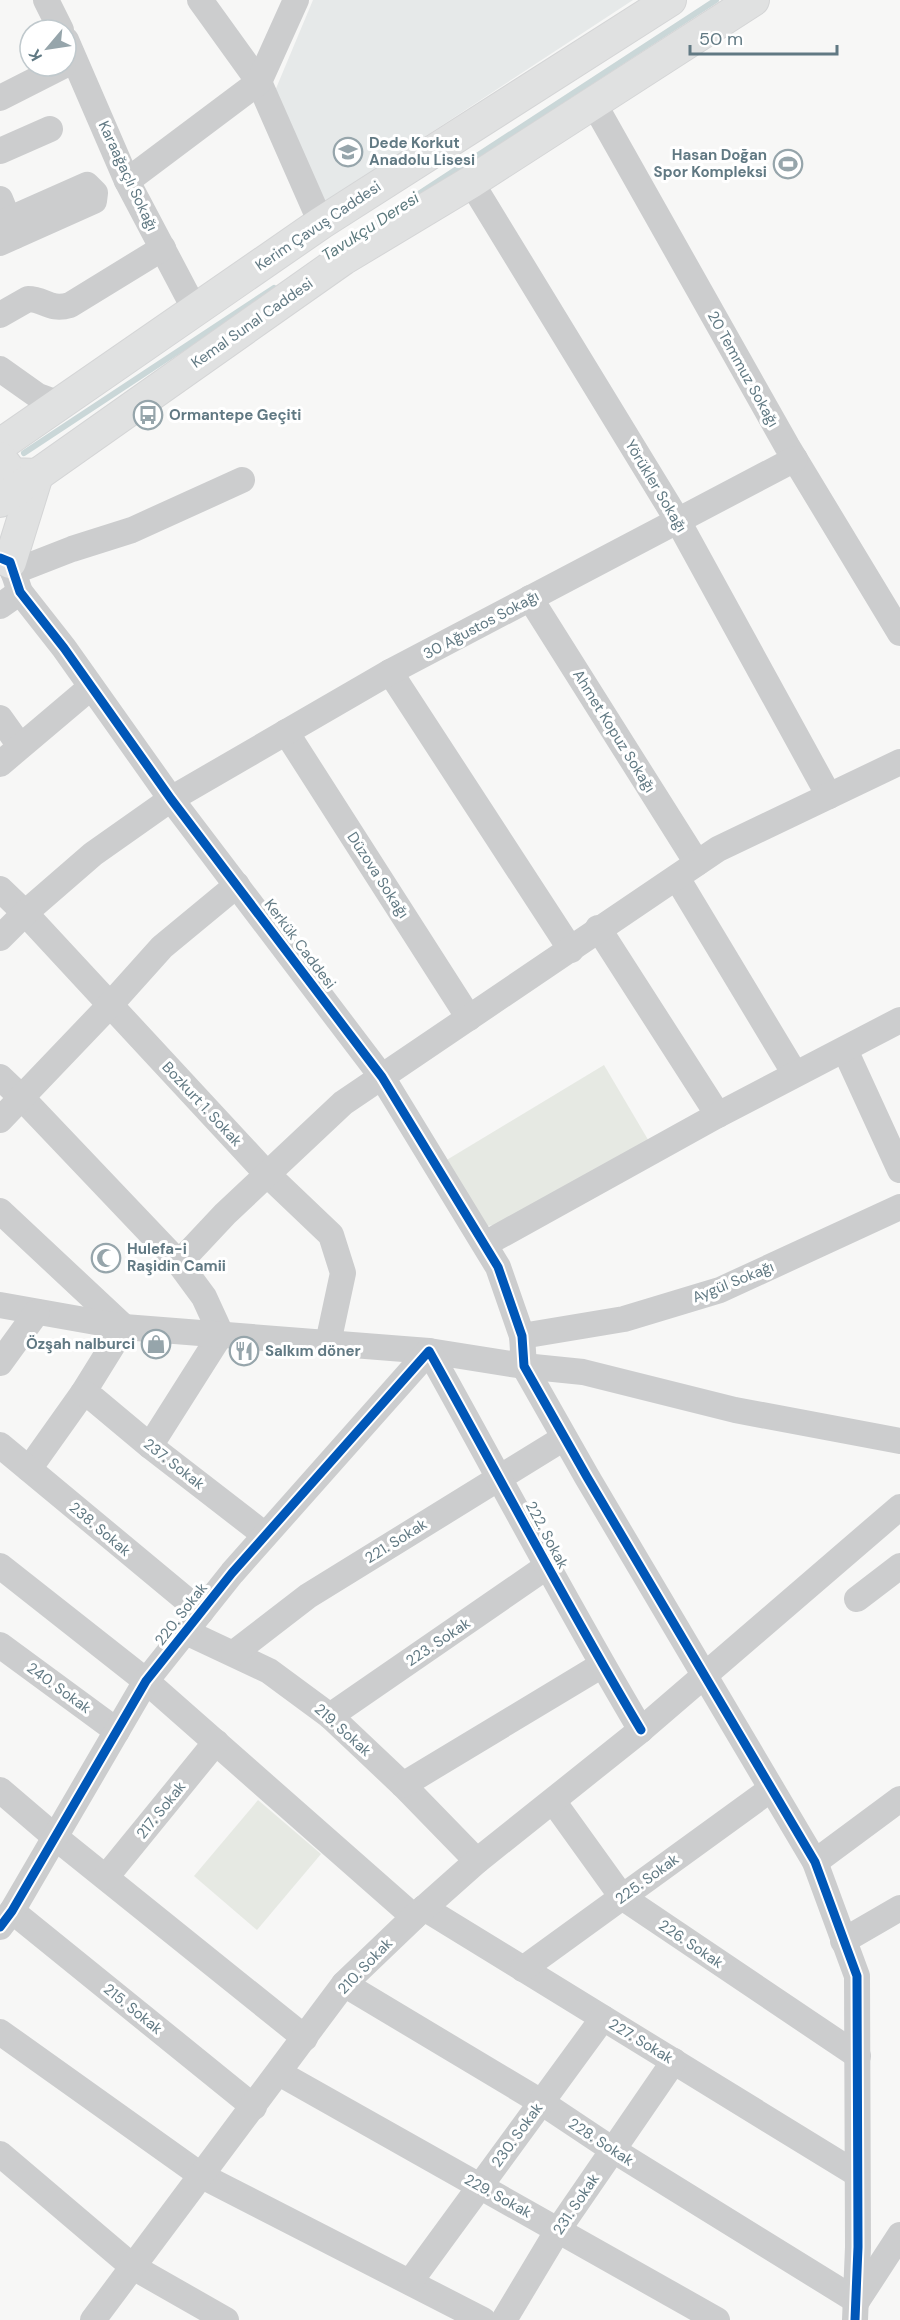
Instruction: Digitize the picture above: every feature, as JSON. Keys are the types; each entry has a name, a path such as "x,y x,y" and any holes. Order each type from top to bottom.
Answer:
{"main road":[{"name":"Kerim Çavuş Caddesi","path":"1,446 57,404 321,223 670,0"},
{"name":"Kemal Sunal Caddesi","path":"0,501 343,259 471,182 753,0"},
{"path":"1,446 12,474 37,475 7,573"}],"street":[{"path":"46,0 55,18"},
{"path":"200,0 259,82 321,223"},
{"path":"127,181 259,82 296,0"},
{"path":"0,98 33,78"},
{"name":"Karaağaçlı Sokağı","path":"78,78 127,181 195,310"},
{"name":"20 Temmuz Sokağı","path":"593,102 795,459 900,633"},
{"path":"0,151 50,129"},
{"name":"Yörükler Sokağı","path":"471,182 678,521 829,796"},
{"path":"0,315 28,299 56,308 70,305 163,248"},
{"path":"0,369 38,396 57,404"},
{"name":"30 Ağustos Sokağı","path":"0,938 93,854 171,799 390,672 795,459"},
{"path":"7,573 132,530 242,480"},
{"name":"Kerkük Caddesi","path":"7,573 171,799 382,1077 498,1267 522,1336 524,1366"},
{"name":"Ahmet Kopuz Sokağı","path":"530,598 698,863"},
{"path":"390,672 571,950"},
{"path":"0,764 91,687"},
{"path":"0,718 20,746"},
{"name":"Düzova Sokağı","path":"286,732 469,1018"},
{"path":"179,1263 225,1214 343,1103 571,950 598,928 718,849 900,762"},
{"path":"677,878 795,1074"},
{"path":"0,1120 162,947 237,885"},
{"name":"Bozkurt 1. Sokak","path":"0,890 25,913 267,1174 331,1235 343,1274 328,1343"},
{"path":"598,928 718,1115"},
{"path":"485,1244 718,1115 900,1020"},
{"path":"845,1050 900,1170"},
{"path":"0,1077 179,1263 204,1297 221,1334"},
{"name":"Aygül Sokağı","path":"522,1336 624,1319 720,1290 900,1207"},
{"path":"0,1211 124,1327"},
{"path":"0,1305 124,1327 429,1351 524,1366 583,1372 735,1410 900,1441"},
{"path":"0,1363 37,1312"},
{"path":"29,1469 124,1327"},
{"path":"150,1446 221,1334"},
{"name":"222. Sokak","path":"429,1351 499,1477 546,1568 641,1731"},
{"name":"220. Sokak","path":"6,1919 147,1681 266,1535 429,1351"},
{"path":"524,1366 704,1677 815,1862 857,1976 856,2311"},
{"name":"237. Sokak","path":"82,1393 95,1400 150,1446 266,1535"},
{"name":"221. Sokak","path":"234,1653 308,1596 564,1438"},
{"name":"238. Sokak","path":"0,1445 29,1469 193,1622"},
{"name":"210. Sokak","path":"93,2320 344,1984 477,1861 641,1731 900,1507"},
{"name":"227. Sokak","path":"0,1566 147,1681 419,1913 523,1969 857,2174"},
{"path":"857,1599 900,1566"},
{"name":"223. Sokak","path":"330,1716 546,1568"},
{"name":"219. Sokak","path":"193,1622 234,1653 269,1671 330,1716 403,1785 477,1861"},
{"name":"240. Sokak","path":"0,1645 117,1731"},
{"path":"403,1785 602,1665"},
{"name":"217. Sokak","path":"106,1877 216,1742"},
{"name":"225. Sokak","path":"523,1969 771,1789"},
{"path":"0,1790 305,2038"},
{"path":"815,1862 900,1799"},
{"name":"226. Sokak","path":"553,1801 622,1897 858,2056"},
{"path":"843,1941 900,1908"},
{"name":"215. Sokak","path":"6,1919 254,2107"},
{"name":"228. Sokak","path":"344,1984 541,2102 856,2311"},
{"name":"230. Sokak","path":"410,2282 603,2018"},
{"path":"0,2032 202,2176 483,2320"},
{"name":"231. Sokak","path":"504,2320 558,2230 674,2061"},
{"name":"229. Sokak","path":"279,2073 717,2320"},
{"path":"0,2154 133,2267 225,2320"},
{"path":"856,2311 900,2235"}],"shaded area":[{"name":"Dede Korkut Anadolu Lisesi","path":"313,0 633,0 319,206 272,98"},
{"path":"604,1065 650,1143 495,1225 487,1226 445,1161"},
{"path":"258,1800 321,1854 257,1930 194,1876"}],"waterway":[{"name":"Tavukçu Deresi","path":"388,214 716,0"},
{"name":"Tavukçu Deresi","path":"24,453 274,288"}],"cycle path":[{"path":"0,558 10,562 20,592 64,648 171,799 382,1077 498,1267 522,1336 524,1366 587,1477 815,1862 857,1976 858,2247 855,2320"},
{"path":"0,1927 12,1911 146,1681 232,1573 429,1351 560,1589 641,1730"}],"place":[{"name":"Dede Korkut Anadolu Lisesi","path":"348,152"},
{"name":"Hasan Doğan Spor Kompleksi","path":"788,164"},
{"name":"Ormantepe Geçiti","path":"148,415"},
{"name":"Hulefa-i Raşidin Camii","path":"106,1258"},
{"name":"Özşah nalburci","path":"156,1344"},
{"name":"Salkım döner","path":"244,1351"}]}
